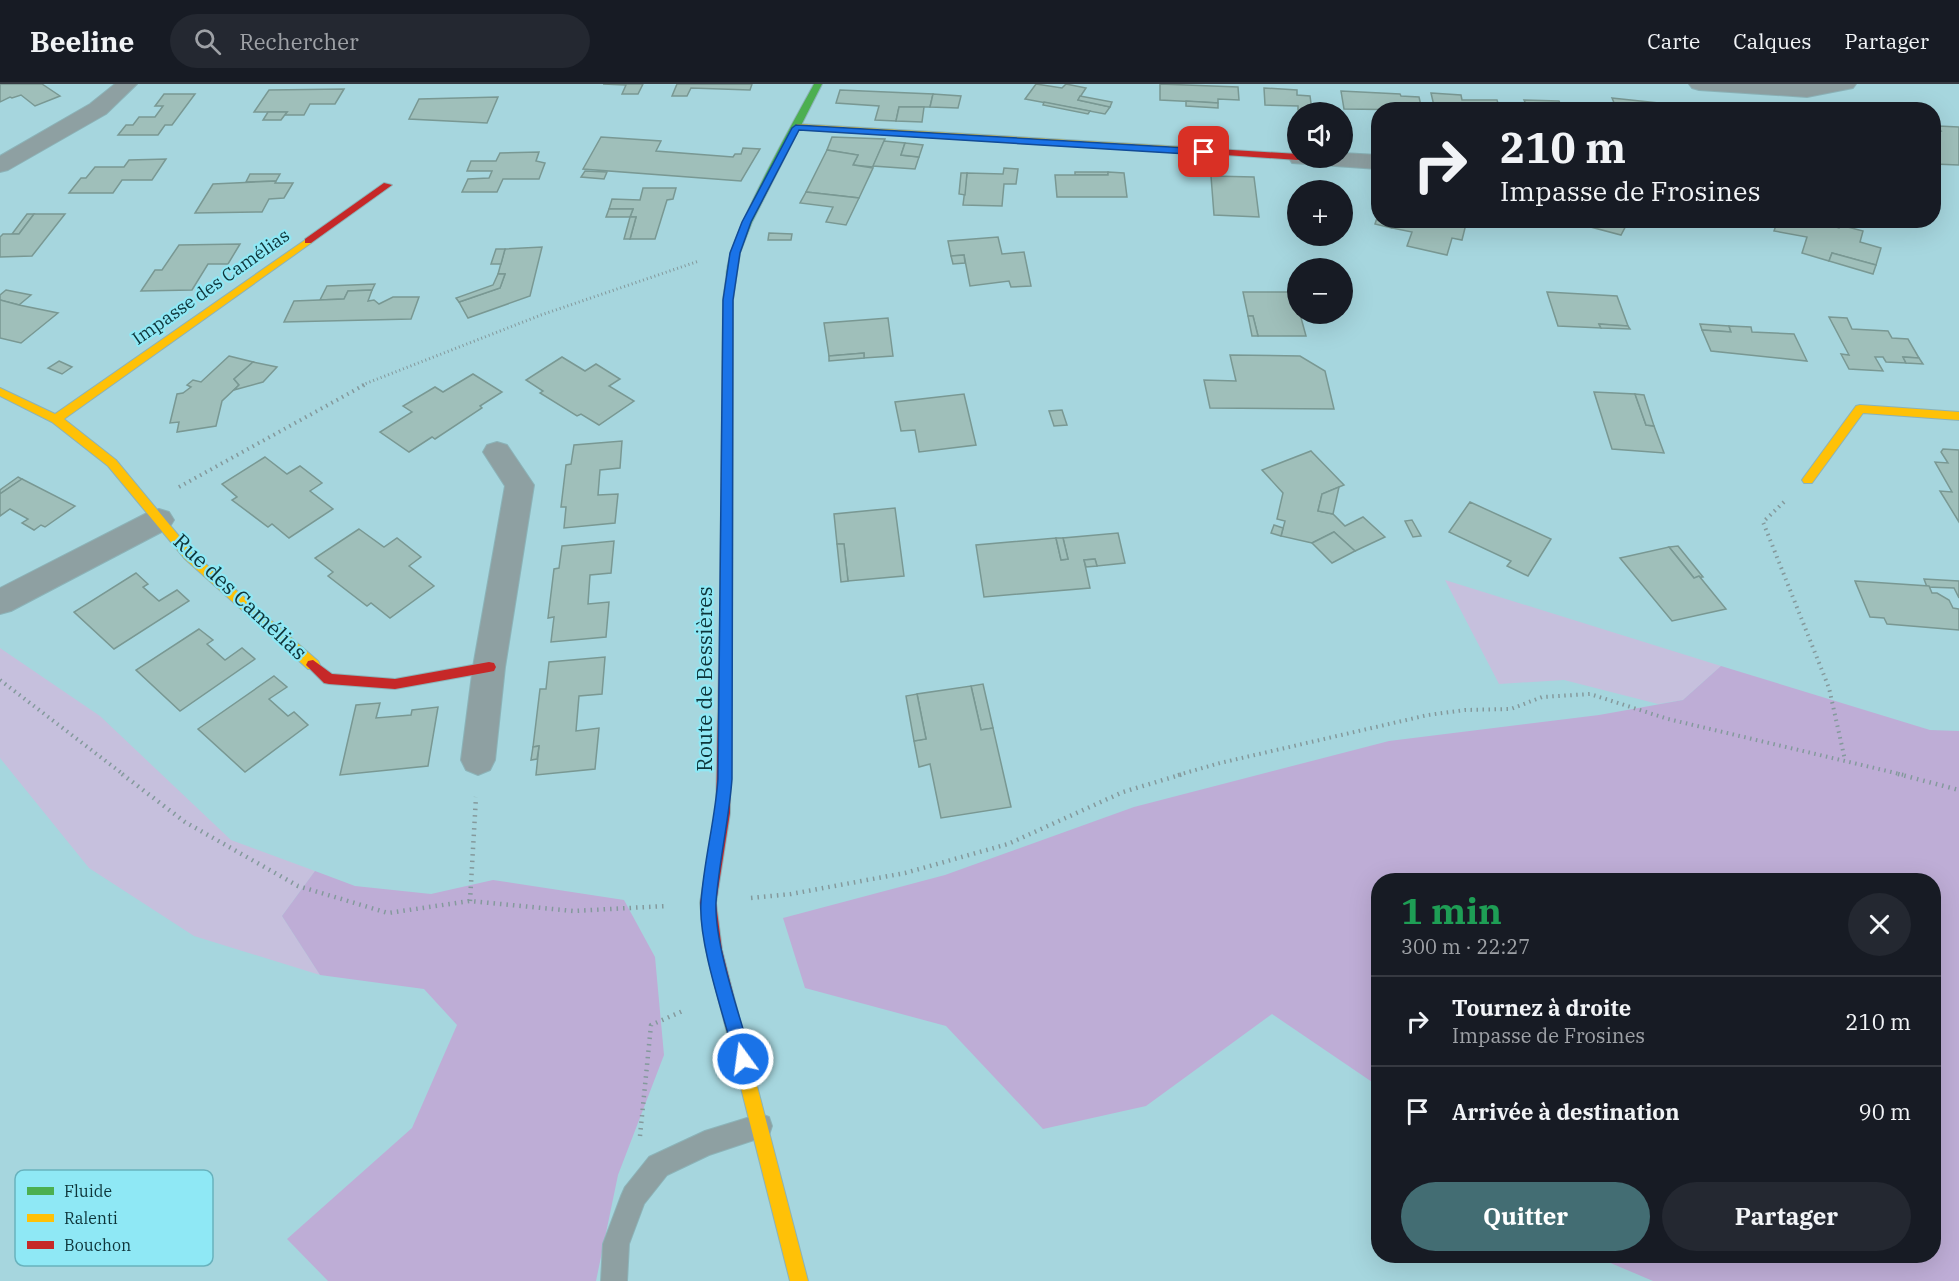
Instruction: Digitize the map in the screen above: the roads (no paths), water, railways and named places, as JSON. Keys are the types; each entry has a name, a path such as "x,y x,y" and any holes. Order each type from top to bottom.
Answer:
{"street":[{"path":"0,165 98,109 128,84"},
{"name":"Route de Bessières","path":"798,1281 714,950 708,903 723,813 725,779 728,300 735,253 747,222 818,84"},
{"path":"1699,84 1807,91 1846,84"},
{"path":"796,128 1287,156"},
{"path":"1353,160 1371,162"},
{"name":"Impasse des Camélias","path":"56,419 387,185"},
{"name":"Rue des Camélias","path":"0,392 56,419 112,464 189,556 329,679 395,684 489,667"},
{"path":"1808,480 1860,409 1959,416"},
{"path":"478,760 489,667 520,485 497,452"},
{"path":"0,602 153,512"}],"lane":[{"path":"614,1281 616,1244 634,1196 658,1166 705,1144 760,1126"}]}
